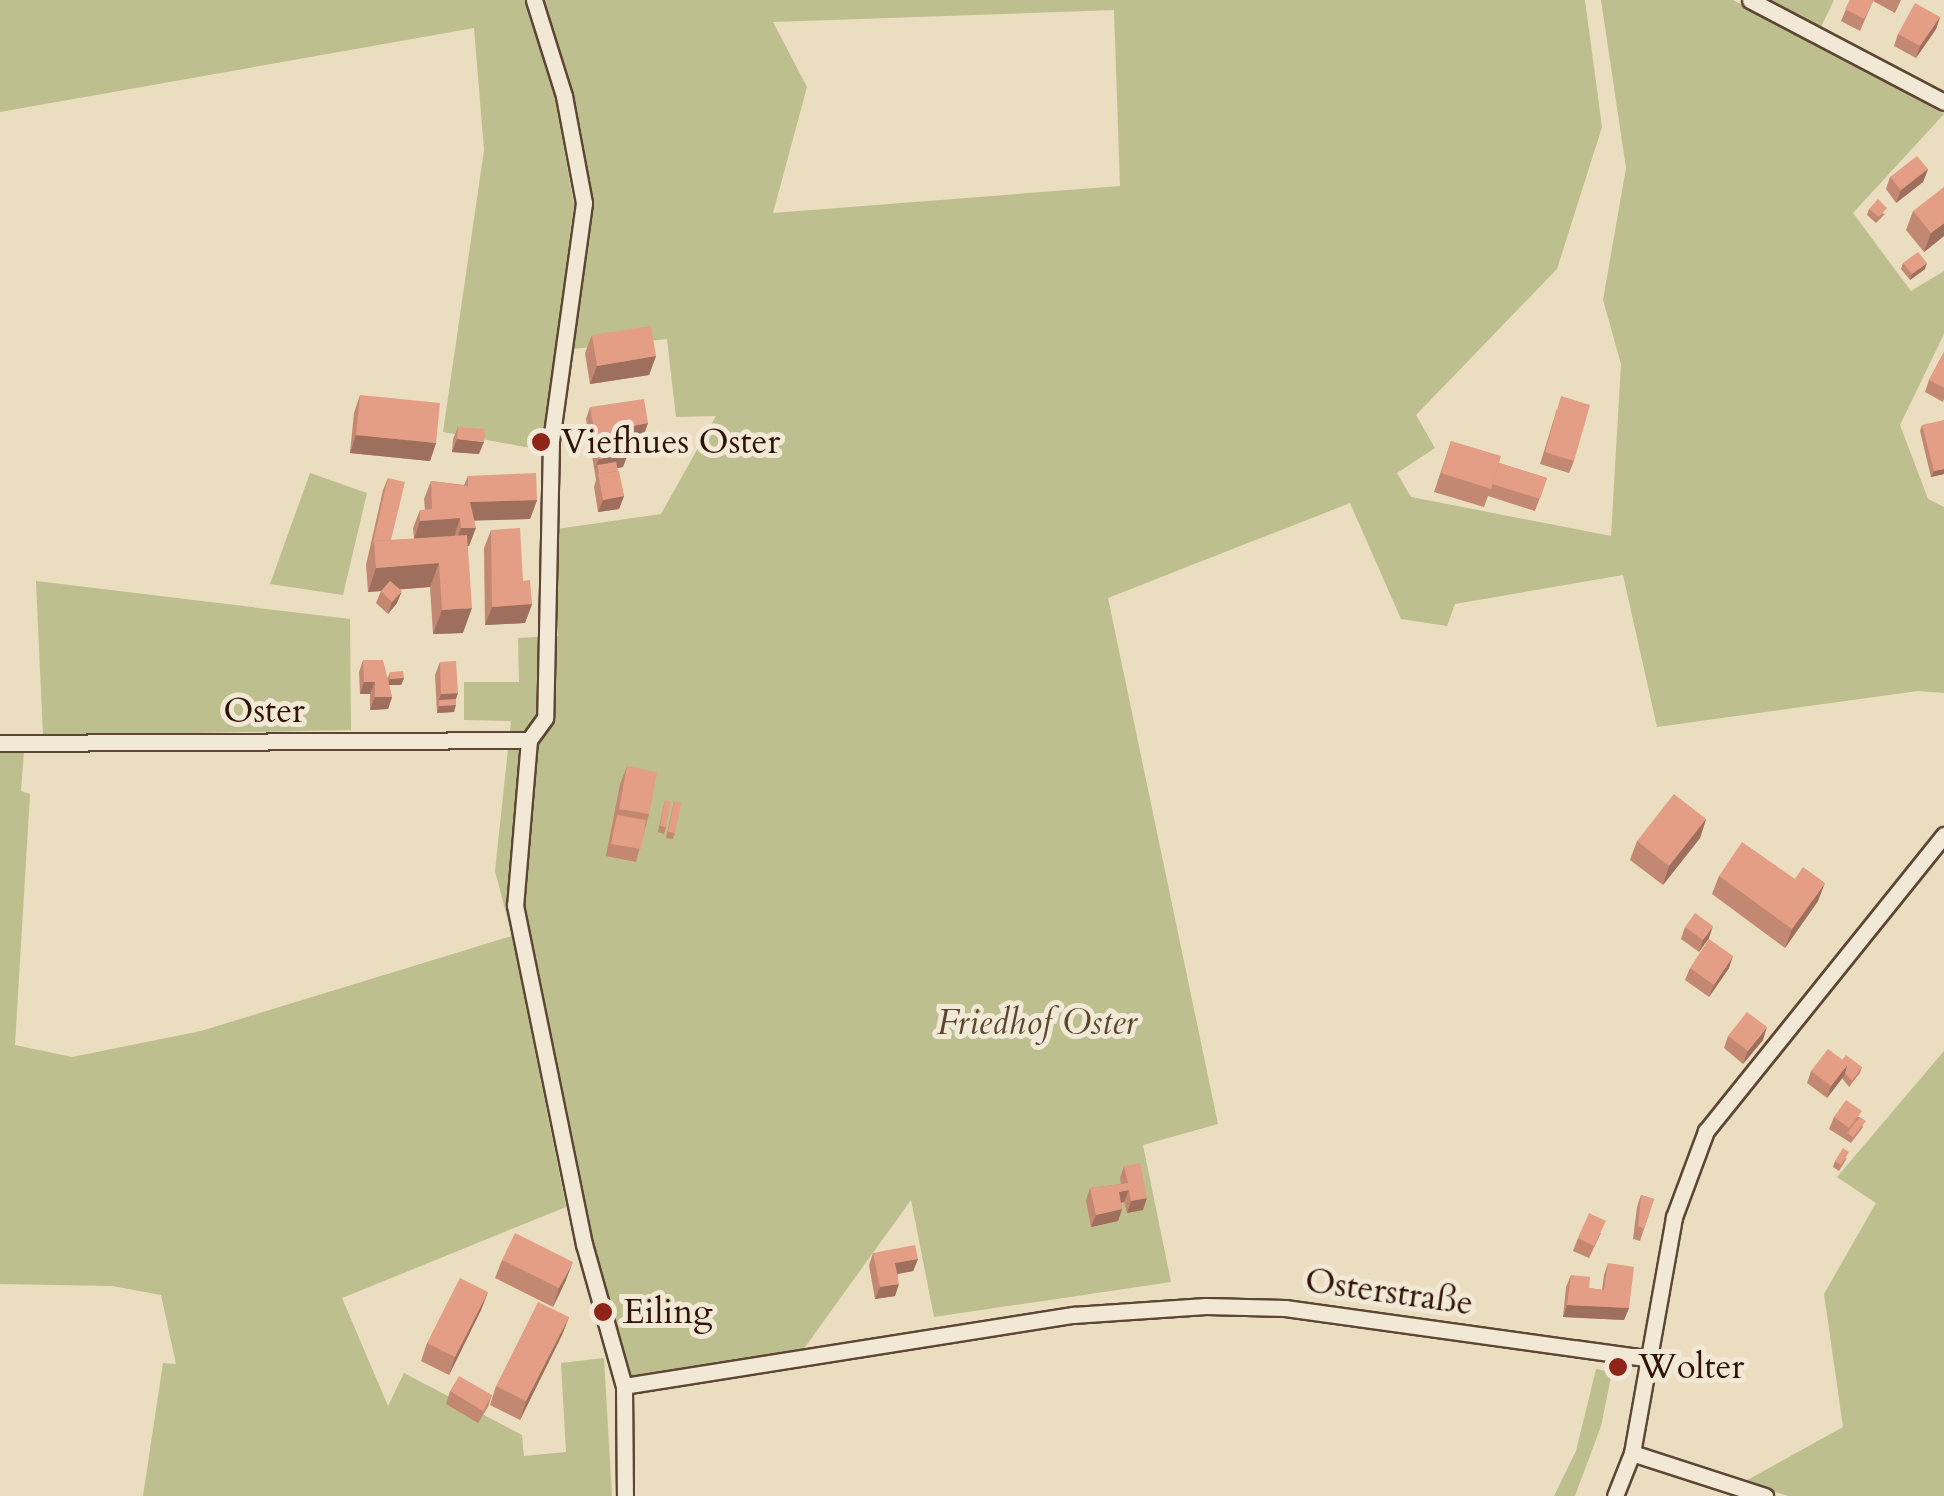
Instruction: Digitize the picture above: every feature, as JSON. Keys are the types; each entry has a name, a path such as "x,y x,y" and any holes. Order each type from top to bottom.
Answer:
{"street":[{"path":"534,0 564,96 584,203 551,442 545,718 529,740 515,905 584,1244 624,1386 625,1496"},
{"path":"1750,0 1944,102"},
{"name":"Oster","path":"0,743 529,740"},
{"path":"1615,1496 1632,1453 1674,1217 1706,1131 1944,834"},
{"name":"Osterstraße","path":"624,1386 1054,1317 1206,1306 1285,1308 1646,1358"},
{"path":"1632,1453 1765,1496"}],"green space":[{"path":"0,0 525,0 555,99 574,205 542,450 443,432 484,150 474,28 0,112"},
{"name":"Friedhof Oster","path":"544,0 1585,0 1602,127 1557,269 1416,415 1435,448 1397,473 1411,497 1611,536 1621,364 1603,300 1626,168 1601,0 1733,0 1944,114 1853,213 1911,291 1944,271 1944,334 1900,425 1928,499 1944,507 1944,693 1918,691 1657,727 1623,575 1455,604 1447,626 1401,619 1350,503 1108,598 1218,1124 1143,1145 1171,1282 934,1317 911,1200 803,1350 629,1377 593,1243 529,931 512,937 566,1207 342,1298 388,1406 404,1373 522,1435 524,1456 566,1452 561,1363 604,1358 612,1496 143,1496 163,1363 176,1364 161,1295 112,1286 0,1284 0,752 24,752 21,791 30,794 15,1045 72,1057 201,1031 512,936 495,871 511,721 464,720 464,682 519,682 518,638 558,636 557,529 661,514 716,416 676,417 667,339 573,349 591,208 571,85","holes":["1114,10 1120,186 773,213 807,87 773,22"]},
{"path":"1769,0 1834,0 1821,27"},
{"path":"310,473 367,493 343,595 270,584"},
{"path":"36,581 350,619 351,730 43,736"},
{"path":"1944,1051 1944,1496 1789,1496 1742,1483 1843,1427 1824,1294 1876,1203 1837,1177"},
{"path":"1596,1369 1612,1372 1601,1426 1575,1496 1554,1496 1576,1451"}],"building":[{"path":"1850,0 1874,0 1864,19 1845,9"},
{"path":"1915,3 1940,17 1920,46 1898,34"},
{"path":"1917,156 1928,169 1901,190 1890,177"},
{"path":"1944,187 1944,223 1931,233 1913,211"},
{"path":"1878,199 1887,208 1879,217 1869,209"},
{"path":"1918,252 1927,263 1912,274 1903,263"},
{"path":"651,326 656,356 597,366 592,335"},
{"path":"1944,352 1944,388 1929,380"},
{"path":"360,395 440,403 436,443 356,435"},
{"path":"1561,396 1590,405 1574,461 1545,452"},
{"path":"644,399 648,423 623,428 628,454 599,459 590,407"},
{"path":"1944,420 1944,469 1934,471 1922,425"},
{"path":"458,427 485,429 484,442 457,439"},
{"path":"1451,441 1501,456 1491,489 1441,473"},
{"path":"616,462 618,471 599,474 597,465"},
{"path":"1499,463 1547,478 1540,499 1492,484"},
{"path":"619,471 624,496 603,500 598,474"},
{"path":"536,473 537,500 470,502 476,528 461,528 460,518 420,521 420,510 432,509 431,481 468,486 468,476"},
{"path":"388,478 405,482 391,540 374,541 372,547"},
{"path":"520,528 523,581 530,580 532,604 492,607 491,530"},
{"path":"467,535 472,608 442,610 439,563 376,568 374,541"},
{"path":"390,581 402,591 392,602 381,591"},
{"path":"363,660 383,660 392,697 375,697 375,682 364,682"},
{"path":"456,661 458,693 441,694 440,662"},
{"path":"403,671 404,678 390,679 390,672"},
{"path":"456,699 456,705 439,706 439,700"},
{"path":"627,766 657,772 649,814 619,809"},
{"path":"1674,794 1706,819 1669,866 1637,841"},
{"path":"665,800 671,802 666,827 660,826"},
{"path":"674,801 681,803 675,833 668,832"},
{"path":"617,815 646,820 641,849 611,844"},
{"path":"1742,842 1795,879 1803,867 1825,883 1792,929 1719,876"},
{"path":"1695,913 1713,926 1703,940 1685,927"},
{"path":"1709,939 1733,956 1714,985 1690,968"},
{"path":"1747,1012 1767,1027 1748,1051 1728,1036"},
{"path":"1828,1049 1848,1064 1831,1086 1811,1071"},
{"path":"1846,1055 1862,1067 1852,1081 1845,1073 1848,1064 1842,1060"},
{"path":"1846,1100 1862,1111 1849,1128 1834,1117"},
{"path":"1860,1117 1866,1121 1853,1137 1847,1133"},
{"path":"1843,1148 1849,1152 1841,1165 1835,1161"},
{"path":"1140,1163 1147,1198 1131,1201 1129,1190 1119,1192 1122,1209 1096,1215 1090,1188 1128,1183 1124,1166"},
{"path":"1641,1195 1654,1199 1644,1229 1638,1226"},
{"path":"1589,1213 1606,1221 1594,1246 1578,1238"},
{"path":"515,1233 573,1262 559,1288 502,1260"},
{"path":"915,1245 918,1259 895,1263 899,1284 880,1287 873,1253"},
{"path":"1608,1263 1634,1267 1629,1308 1567,1305 1571,1275 1590,1277 1589,1288 1604,1290"},
{"path":"460,1278 488,1292 455,1357 427,1343"},
{"path":"538,1302 569,1317 526,1401 496,1386"},
{"path":"459,1376 492,1395 483,1411 450,1391"}],"place":[{"name":"Viefhues Oster","path":"541,442"},
{"name":"Eiling","path":"603,1312"},
{"name":"Wolter","path":"1618,1367"}]}
